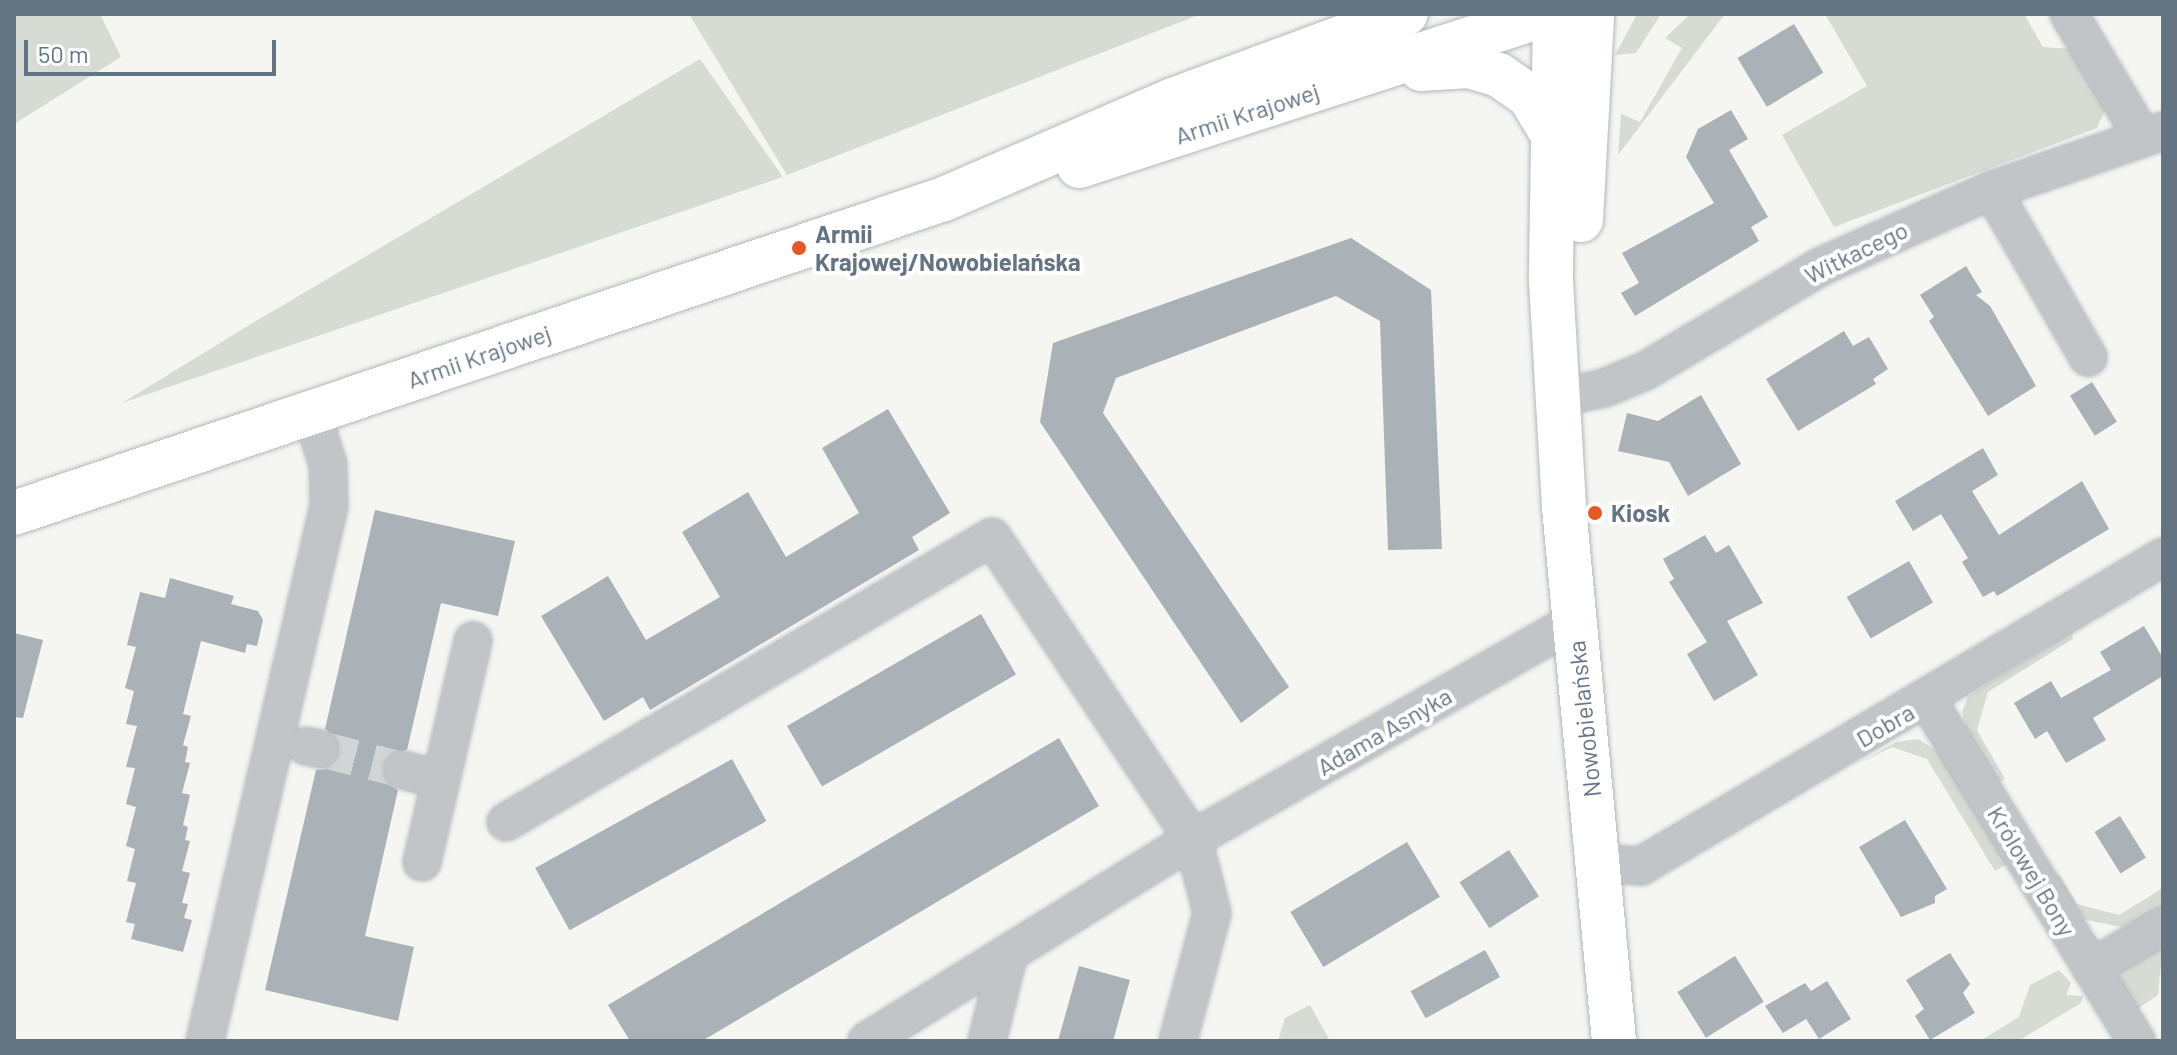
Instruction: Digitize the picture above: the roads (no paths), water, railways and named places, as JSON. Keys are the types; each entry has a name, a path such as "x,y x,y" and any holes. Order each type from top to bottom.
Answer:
{"street":[{"name":"Armii Krajowej","path":"14,513 944,199 1173,100 1406,14"},
{"name":"Armii Krajowej","path":"944,199 1099,161 1546,14"},
{"name":"Nowobielańska","path":"1555,14 1551,281 1562,397 1574,622 1614,1041"},
{"name":"Nowobielańska","path":"1562,397 1579,259 1592,14"},
{"path":"2069,14 2153,134"},
{"path":"1370,72 1469,66 1499,75 1530,97 1554,137"},
{"name":"Witkacego","path":"1562,397 1604,388 1645,371 1822,266 1992,190 2153,134"},
{"path":"1992,190 2088,357"},
{"path":"205,1041 329,506 328,465 312,413"},
{"path":"506,822 992,537 1193,839 1212,913 1178,1041"},
{"name":"Dobra","path":"1598,863 1641,866 1928,701 2163,557"},
{"name":"Adama Asnyka","path":"867,1041 1193,839 1574,622"},
{"path":"422,862 473,641"},
{"name":"Królowej Bony","path":"1928,701 2136,1041"},
{"path":"403,770 441,780"},
{"path":"2091,968 2163,926"},
{"path":"987,1041 1008,956"}],"tunnel":[{"path":"320,749 403,770"}],"place":[{"name":"Armii Krajowej/Nowobielańska","path":"799,248"},
{"name":"Kiosk","path":"1595,513"}]}
